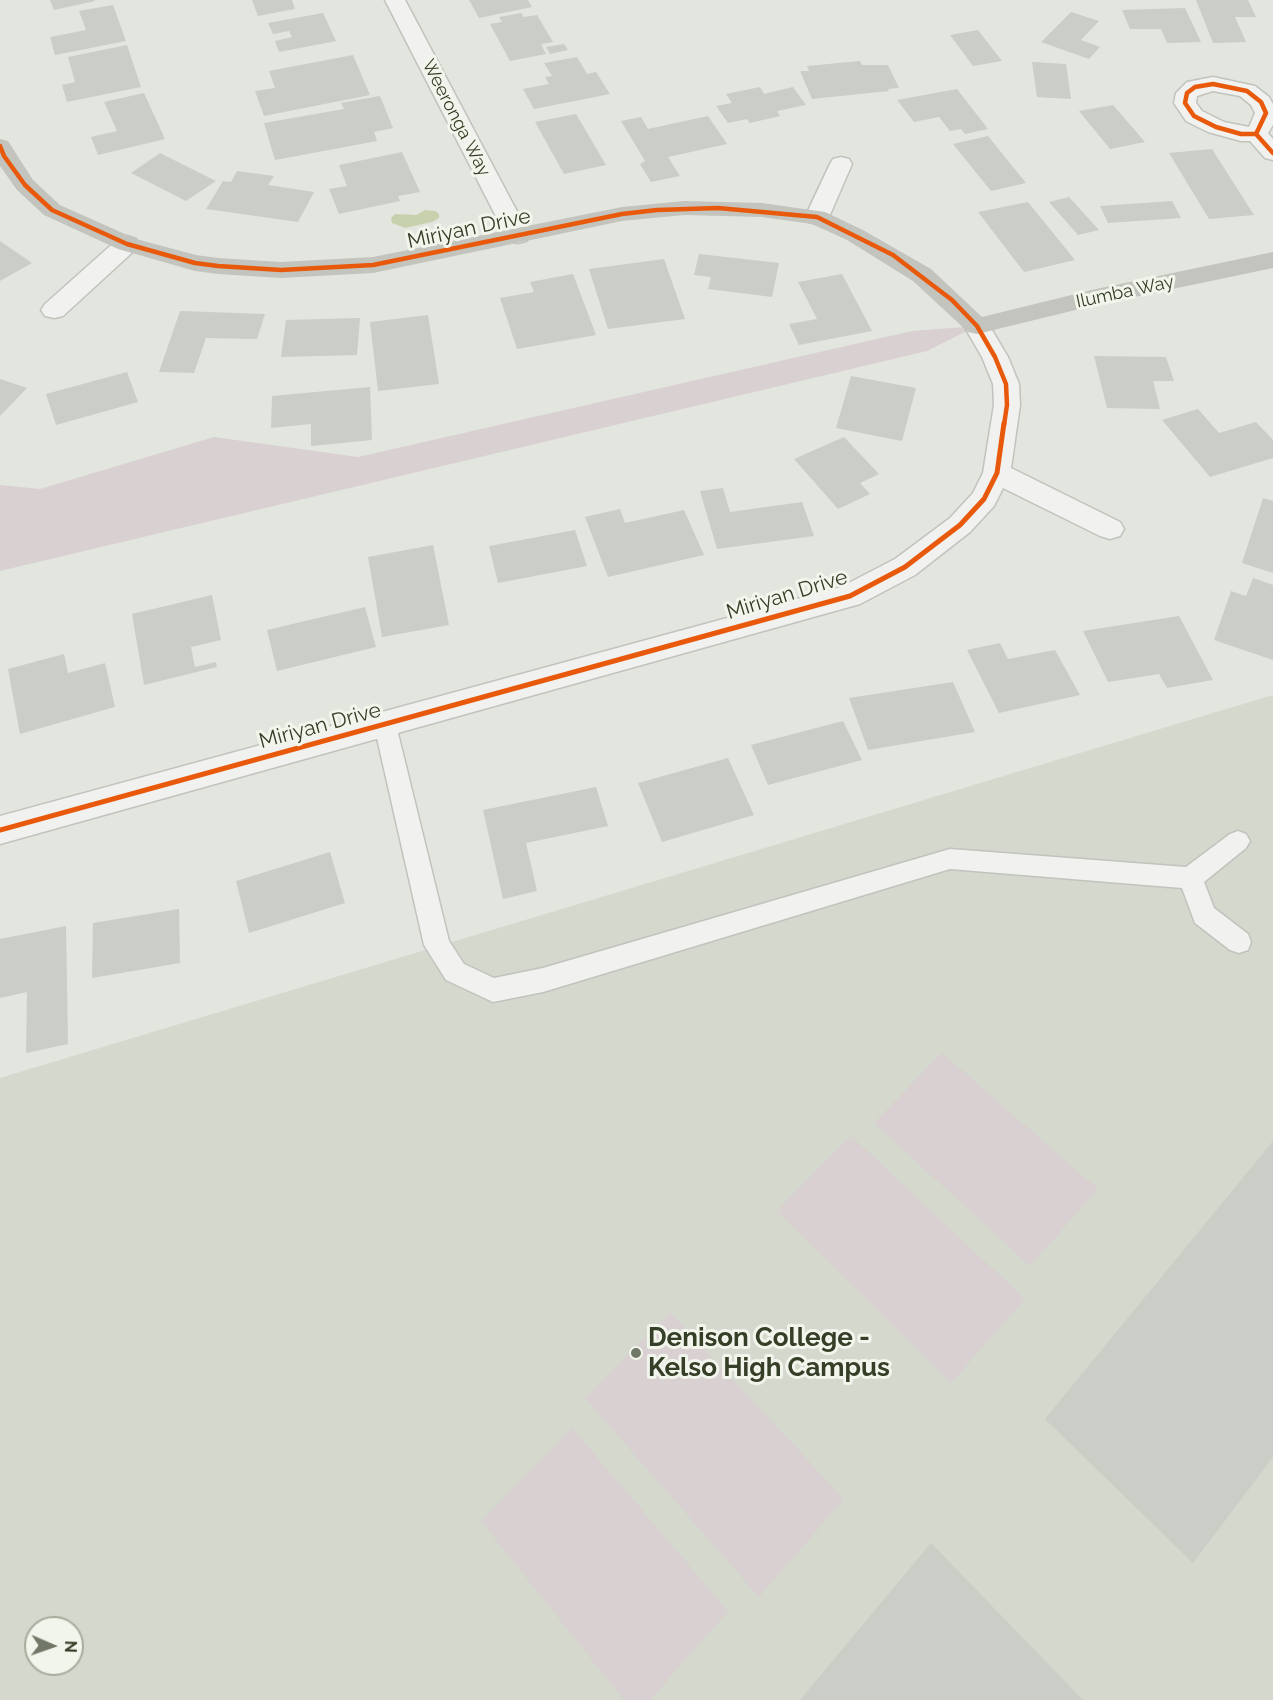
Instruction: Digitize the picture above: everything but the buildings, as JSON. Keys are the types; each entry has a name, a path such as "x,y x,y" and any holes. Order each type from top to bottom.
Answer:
{"street":[{"name":"Weeronga Way","path":"395,0 518,236"},
{"path":"1256,134 1273,153"},
{"name":"Miriyan Drive","path":"0,146 4,156 25,185 52,210 127,244 195,263 281,270 397,261 622,214 675,208 762,210 817,218 855,235 902,262 952,300 977,326 995,357 1006,384 1007,405 997,473 984,499 960,525 905,567 850,596 0,830"},
{"path":"817,218 842,164"},
{"path":"54,310 127,244"},
{"name":"Ilumba Way","path":"977,326 1096,297 1273,260"},
{"path":"997,473 1110,529"}],"lane":[{"path":"385,725 437,945 455,972 493,990 543,980 950,859 1190,878 1238,841"},
{"path":"1190,878 1204,915 1239,942"}],"shaded area":[{"path":"425,210 435,211 439,214 439,218 432,222 405,228 392,223 391,218 395,214 416,215"},
{"path":"977,326 927,351 0,571 0,485 40,489 214,437 358,457 912,331"},
{"name":"Denison College - Kelso High Campus","path":"1273,695 1273,1700 0,1700 0,1078"},
{"path":"942,1053 1098,1189 1030,1266 874,1123"},
{"path":"851,1136 1025,1299 951,1383 777,1211"},
{"path":"670,1312 844,1499 759,1597 585,1398"},
{"path":"572,1428 728,1611 650,1700 624,1700 481,1521"}],"cycle path":[{"path":"1256,134 1266,113 1261,102 1247,91 1213,84 1195,87 1187,93 1185,103 1194,116 1216,127 1241,134 1256,134 1273,153"},
{"path":"0,146 4,156 25,185 52,210 127,244 195,263 218,266 281,270 373,265 622,214 657,210 718,208 817,217 893,255 952,300 977,326 995,357 1006,384 1007,405 997,473 984,499 960,525 905,567 850,596 0,830"}],"place":[{"name":"Denison College - Kelso High Campus","path":"636,1353"}]}
